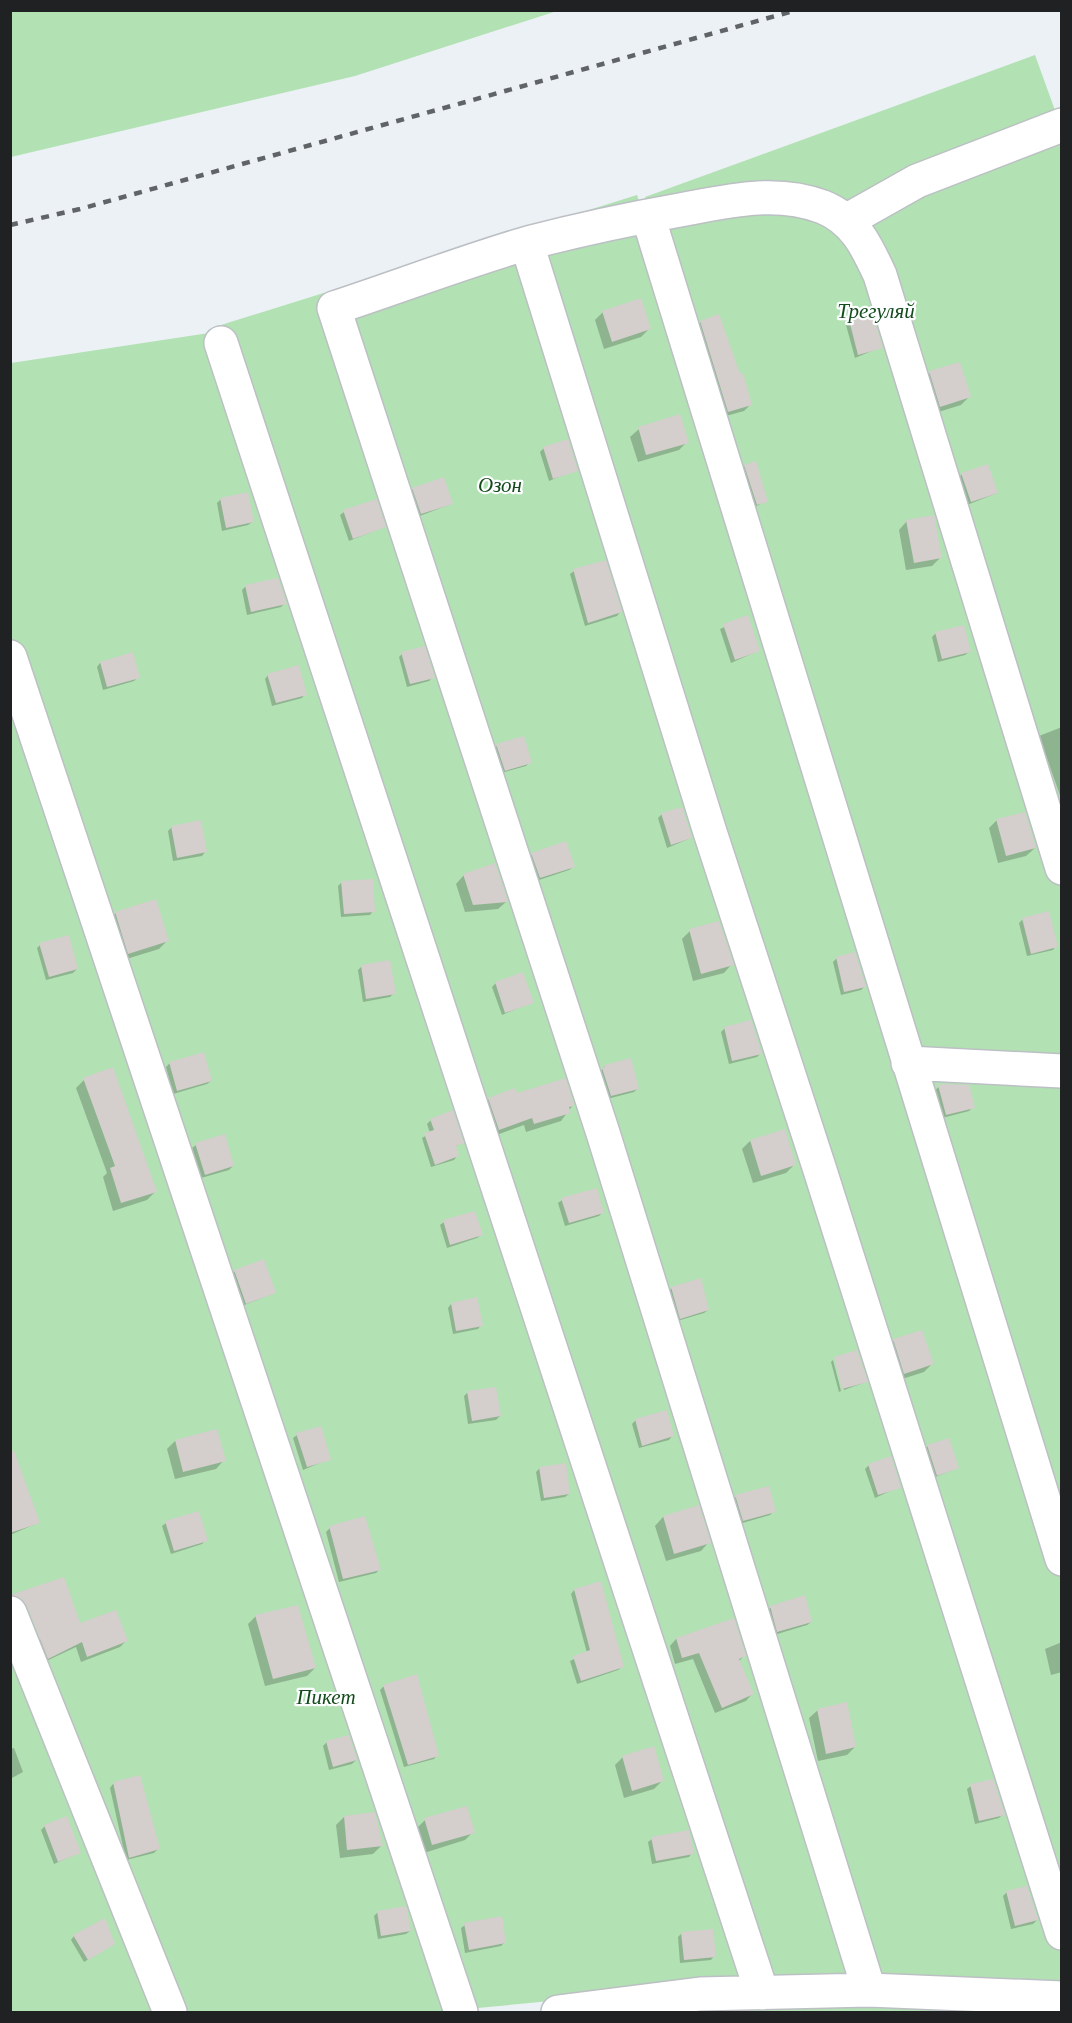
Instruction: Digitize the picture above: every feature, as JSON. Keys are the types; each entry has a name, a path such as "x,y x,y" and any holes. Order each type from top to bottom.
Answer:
{"street":[{"path":"846,220 916,181 1060,129"},
{"path":"869,1990 603,1132 334,308 527,244 648,216 750,197 796,199 825,208 846,220 863,239 880,275 1062,868"},
{"path":"648,216 1062,1559"},
{"path":"527,244 710,832 830,1201 1062,1933"},
{"path":"221,343 762,1993"},
{"path":"10,657 461,2013"},
{"path":"908,1063 1062,1071"},
{"path":"10,1613 170,2013"},
{"path":"558,2013 700,1994 869,1990 1062,1998"}],"green space":[{"path":"10,11 557,11 355,76 11,157"},
{"name":"Трегуляй","path":"1035,55 1061,127 1061,1531 645,197"},
{"name":"Озон","path":"637,195 1061,1571 1061,1988 763,1981 221,325"},
{"name":"Пикет","path":"209,333 752,1982 435,2012 11,2012 11,363"},
{"path":"883,2006 1061,2012 617,2012"}],"building":[{"path":"641,298 651,329 612,342 602,311"},
{"path":"872,313 883,348 858,355 849,320"},
{"path":"719,314 740,374 743,373 752,405 728,412 700,321"},
{"path":"960,362 971,397 940,407 929,371"},
{"path":"680,414 689,443 646,455 638,427"},
{"path":"568,439 578,471 553,479 543,447"},
{"path":"756,461 768,502 757,505 744,465"},
{"path":"988,464 998,493 971,502 961,473"},
{"path":"444,477 453,504 421,514 412,488"},
{"path":"248,492 254,522 226,528 220,498"},
{"path":"377,499 386,527 353,539 343,510"},
{"path":"934,515 942,558 914,563 906,520"},
{"path":"606,560 622,612 588,623 573,569"},
{"path":"278,578 287,604 251,612 245,585"},
{"path":"748,615 760,651 735,660 723,624"},
{"path":"964,625 971,652 942,659 935,632"},
{"path":"425,646 435,678 410,684 401,652"},
{"path":"133,652 140,678 107,687 100,662"},
{"path":"299,665 307,695 276,703 267,674"},
{"path":"524,736 532,763 505,771 496,744"},
{"path":"682,807 692,838 671,845 661,813"},
{"path":"1025,812 1036,848 1006,856 996,819"},
{"path":"201,820 207,852 177,858 171,826"},
{"path":"566,841 575,867 540,878 531,853"},
{"path":"495,863 508,902 473,905 463,874"},
{"path":"373,879 375,912 344,914 341,881"},
{"path":"156,899 169,941 128,954 115,912"},
{"path":"1049,911 1058,947 1031,954 1022,918"},
{"path":"719,921 734,965 701,974 689,929"},
{"path":"69,935 78,969 49,977 39,943"},
{"path":"855,952 866,987 844,992 836,957"},
{"path":"390,960 396,994 366,999 361,965"},
{"path":"523,972 534,1003 505,1013 495,982"},
{"path":"751,1020 762,1054 732,1061 724,1027"},
{"path":"204,1052 212,1081 177,1091 169,1062"},
{"path":"631,1058 639,1089 611,1096 602,1068 605,1067 604,1065"},
{"path":"113,1067 157,1192 121,1203 110,1168 115,1166 83,1078"},
{"path":"566,1078 574,1106 569,1107 571,1113 534,1124 532,1118 499,1130 488,1098 515,1088 517,1093"},
{"path":"938,1085 969,1085 975,1108 946,1115"},
{"path":"453,1110 464,1143 456,1146 459,1156 435,1165 424,1133 434,1130 430,1119"},
{"path":"785,1129 796,1165 761,1176 750,1140"},
{"path":"225,1134 234,1166 205,1175 195,1143"},
{"path":"597,1188 604,1213 569,1223 561,1198"},
{"path":"475,1211 483,1235 450,1245 443,1220"},
{"path":"264,1259 276,1293 246,1304 234,1270"},
{"path":"701,1278 709,1310 680,1319 671,1287"},
{"path":"477,1297 483,1326 456,1331 451,1303"},
{"path":"922,1330 934,1364 904,1374 893,1339"},
{"path":"857,1350 868,1382 842,1389 834,1357"},
{"path":"496,1387 501,1416 472,1421 467,1391"},
{"path":"667,1410 674,1436 642,1446 635,1419"},
{"path":"321,1426 331,1460 307,1467 296,1433"},
{"path":"217,1429 226,1461 183,1472 175,1440"},
{"path":"949,1438 959,1468 937,1476 927,1445"},
{"path":"10,1451 14,1451 40,1523 10,1533"},
{"path":"891,1456 901,1488 878,1495 868,1464"},
{"path":"566,1463 570,1494 544,1498 539,1467"},
{"path":"769,1486 776,1512 743,1521 735,1495"},
{"path":"699,1505 711,1543 674,1554 663,1516"},
{"path":"199,1511 208,1541 174,1551 165,1521"},
{"path":"365,1516 381,1570 343,1579 329,1526"},
{"path":"64,1577 80,1623 116,1610 128,1641 87,1657 82,1642 48,1659 27,1606 21,1598 10,1595"},
{"path":"601,1581 624,1667 581,1681 573,1656 590,1650 574,1589"},
{"path":"805,1595 812,1622 777,1632 770,1606"},
{"path":"298,1605 316,1668 273,1679 255,1615"},
{"path":"734,1618 746,1656 739,1659 754,1694 722,1708 699,1653 682,1658 676,1638"},
{"path":"417,1674 439,1756 408,1765 383,1685"},
{"path":"847,1702 856,1747 826,1754 817,1709"},
{"path":"349,1735 357,1760 333,1767 326,1741"},
{"path":"654,1746 664,1781 632,1791 622,1756"},
{"path":"140,1775 160,1849 129,1858 113,1782"},
{"path":"993,1779 1005,1815 979,1821 970,1784"},
{"path":"467,1806 475,1833 432,1845 424,1818"},
{"path":"375,1812 383,1846 347,1850 344,1816"},
{"path":"67,1816 81,1853 58,1862 44,1825"},
{"path":"689,1830 694,1854 656,1861 651,1837"},
{"path":"1027,1886 1038,1920 1015,1926 1006,1891"},
{"path":"406,1906 411,1931 381,1936 377,1911"},
{"path":"502,1916 506,1943 469,1950 464,1923"},
{"path":"105,1918 115,1944 88,1960 73,1935"},
{"path":"713,1929 716,1957 684,1960 681,1932"}],"railway":[{"path":"10,225 80,209 797,10"}]}
